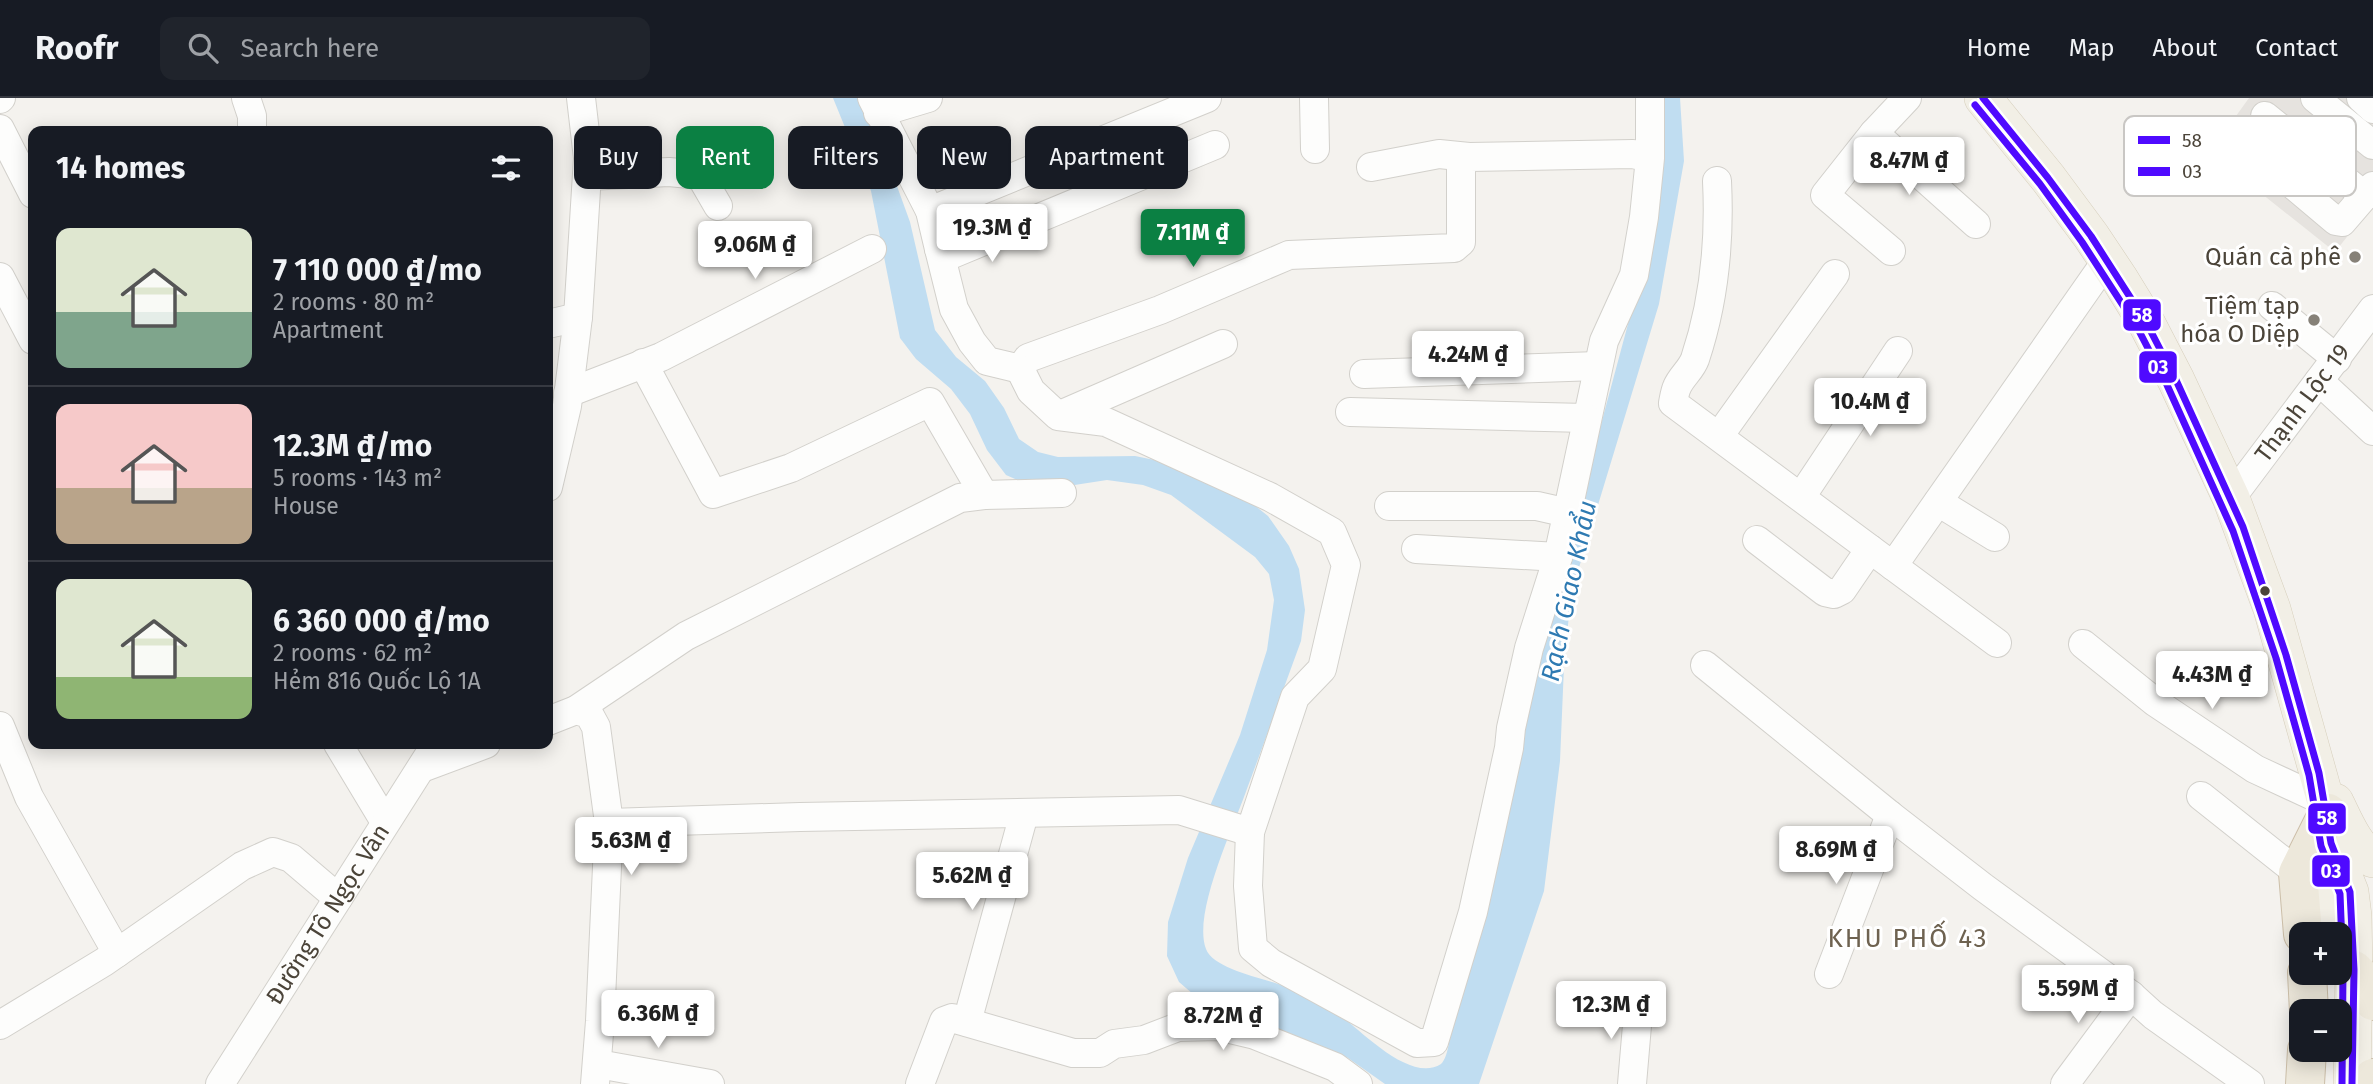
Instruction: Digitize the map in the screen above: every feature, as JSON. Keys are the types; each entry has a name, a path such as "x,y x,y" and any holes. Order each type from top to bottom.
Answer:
{"highway":[{"path":"2302,922 2298,873 2326,808"}],"main road":[{"path":"1983,98 2049,178 2107,260 2146,322 2231,498 2269,598 2326,808 2325,895 2353,947 2339,1070"},
{"path":"2326,808 2373,859"},
{"path":"2334,999 2353,947"}],"street":[{"path":"246,98 252,126"},
{"path":"581,98 584,126"},
{"path":"928,98 875,106 929,211 954,309 972,342 987,361 1020,369 1031,391 1058,416 1106,422 1270,497 1332,532 1346,565 1322,669 1295,696 1247,830 1253,948 1271,963 1417,1043 1434,1042 1473,912 1529,648 1558,557 1604,341 1634,275 1650,158 1650,98"},
{"path":"929,211 1208,98"},
{"path":"1314,98 1315,149"},
{"path":"1891,251 1825,195 1874,133 1907,98"},
{"path":"2315,98 2337,116"},
{"path":"2361,98 2373,109"},
{"path":"0,129 28,184"},
{"path":"2356,131 2373,145"},
{"path":"1874,133 1976,224"},
{"path":"939,249 950,255 1215,145"},
{"path":"1371,167 1439,154 1469,157 1633,154 1650,158"},
{"path":"1020,369 1028,358 1160,310 1289,255 1454,248 1461,242 1461,162 1469,157"},
{"path":"662,172 700,175 718,206"},
{"path":"1717,181 1719,221 1706,323 1693,363 1677,385 1674,403 1997,643"},
{"path":"553,466 567,406 578,317 586,189"},
{"path":"2306,196 2336,221 2342,222 2369,191"},
{"path":"568,393 661,357 872,249"},
{"path":"1894,566 2107,260"},
{"path":"1719,436 1835,274"},
{"path":"0,277 28,330"},
{"path":"2272,306 2337,359"},
{"name":"Thạnh Lộc 19","path":"2231,498 2373,309"},
{"path":"553,323 578,317"},
{"path":"1058,416 1223,344"},
{"path":"1801,497 1898,351"},
{"path":"643,363 713,494 791,468 930,402 984,495"},
{"path":"1364,374 1598,366"},
{"path":"2319,381 2373,431"},
{"path":"1350,412 1586,418"},
{"path":"553,719 576,710 686,636 960,498 1062,492"},
{"path":"1938,502 1995,537"},
{"path":"1389,506 1537,506 1568,513"},
{"path":"1757,540 1825,592 1834,594 1842,590 1870,549"},
{"path":"1416,549 1558,557"},
{"path":"2083,644 2155,702 2255,769 2326,808"},
{"path":"1706,665 1890,815 2131,995 2153,1016 2250,1084"},
{"path":"576,710 589,714 596,727 609,823 597,1074 710,1084"},
{"path":"0,726 29,797 117,953"},
{"path":"341,749 385,822"},
{"path":"429,756 462,749"},
{"name":"Đường Tô Ngọc Vân","path":"220,1084 429,756"},
{"path":"2201,796 2298,873"},
{"path":"609,823 1179,810 1247,830"},
{"path":"967,1022 1024,814"},
{"path":"1829,974 1890,815"},
{"path":"0,1025 117,953 243,866 273,852 291,858 338,898"},
{"path":"2065,1084 2131,995"},
{"path":"1632,1084 1639,1002"},
{"path":"920,1084 944,1021 952,1018 1073,1053 1100,1053 1114,1044 1143,1040 1178,1027 1217,1026 1255,1035 1335,1067 1358,1084"}],"shaded area":[{"path":"2249,98 2353,98 2373,115 2373,204 2335,252 2265,196 2356,196 2356,116 2236,116"}],"water":[{"path":"833,98 865,98 875,126 844,126"},
{"name":"Rạch Giao Khẩu","path":"1653,98 1680,98 1684,161 1659,304 1571,594 1564,666 1560,761 1544,891 1479,1084 1385,1084 1348,1058 1299,1038 1246,1025 1208,1007 1179,982 1167,956 1168,922 1188,858 1240,735 1267,650 1274,600 1269,574 1255,557 1171,495 1143,485 1107,480 1055,488 1034,487 1006,475 987,450 970,414 951,389 916,359 900,338 870,189 898,189 910,222 935,330 956,357 985,381 1004,408 1019,439 1038,452 1058,457 1135,456 1184,466 1229,485 1268,516 1289,546 1299,569 1305,610 1301,641 1217,868 1205,914 1203,933 1206,949 1211,957 1232,969 1285,986 1322,1004 1401,1061 1415,1067 1429,1068 1441,1064 1444,1060 1450,1040 1452,1013 1572,532 1649,246"}],"transit line":[{"name":"58","path":"1983,98 2091,236 2146,322 2176,380 2243,527 2286,655 2319,773 2331,843 2350,892 2354,970 2352,1084"},
{"name":"03","path":"1975,105 2040,184 2082,242 2137,327 2167,385 2233,531 2276,658 2309,775 2321,846 2340,894 2343,970 2342,1084"}],"place":[{"name":"Quán cà phê","path":"2355,257"},
{"name":"Tiệm tạp hóa O Diệp","path":"2314,320"}],"district":[{"name":"KHU PHỐ 43","path":"1908,938"}]}
